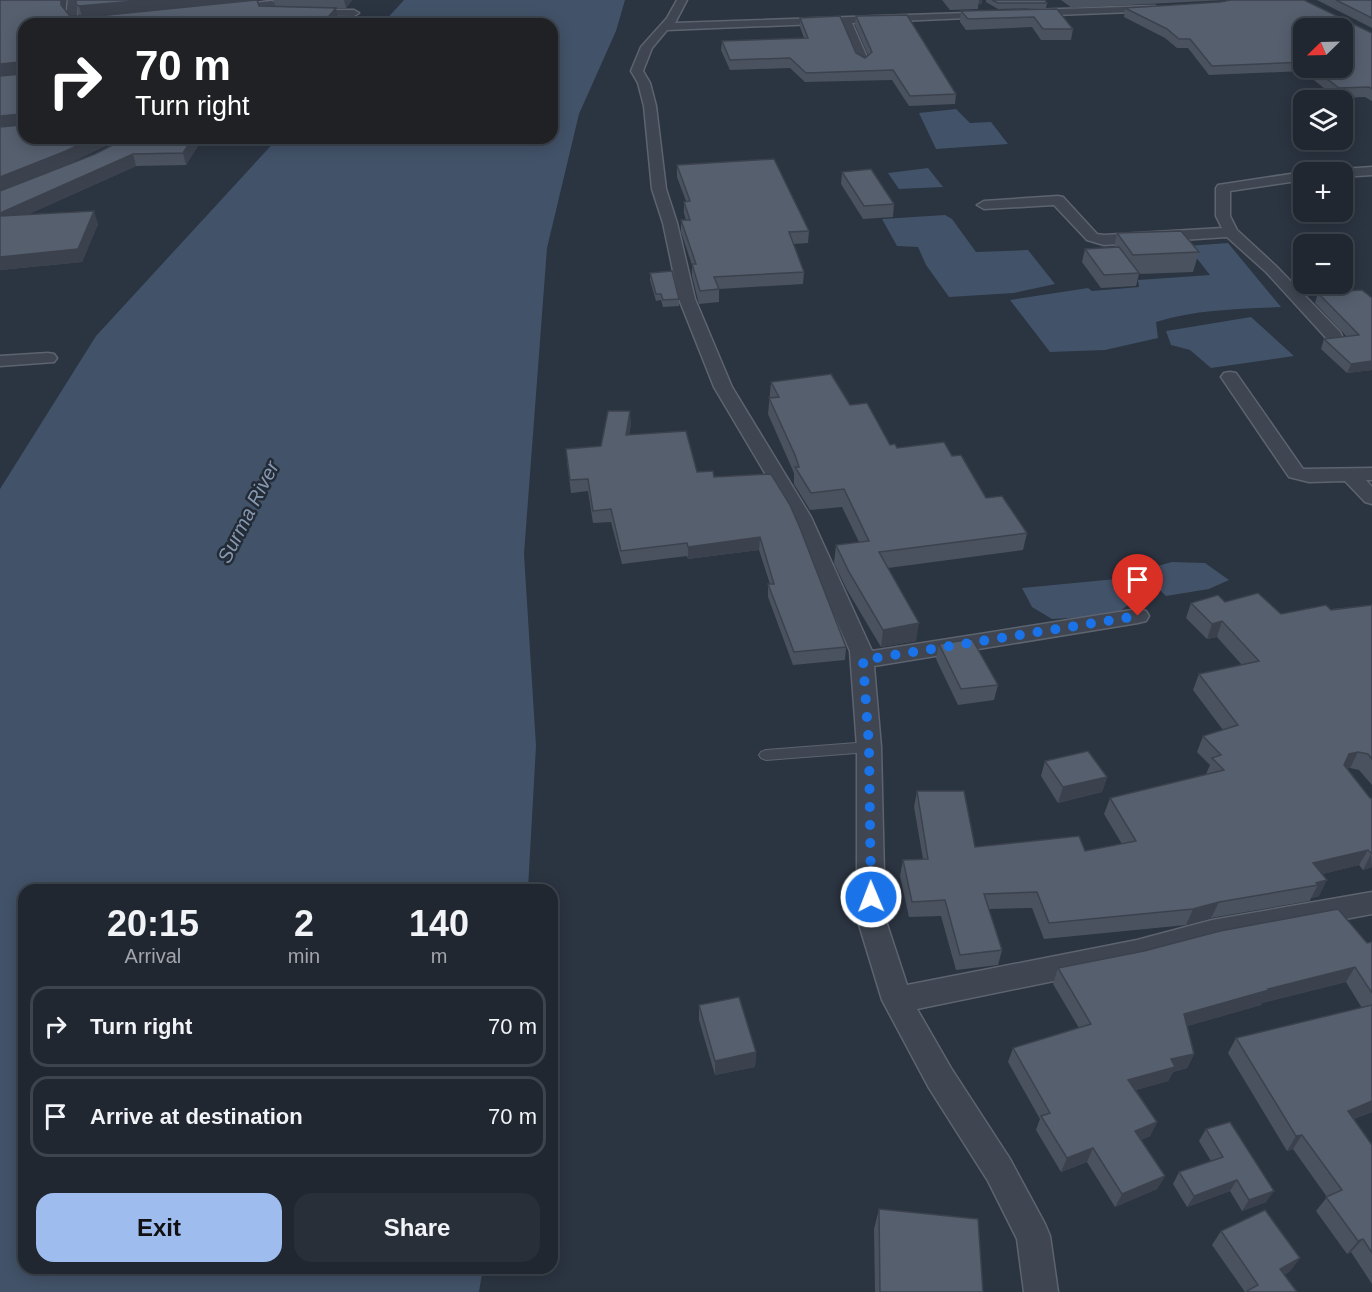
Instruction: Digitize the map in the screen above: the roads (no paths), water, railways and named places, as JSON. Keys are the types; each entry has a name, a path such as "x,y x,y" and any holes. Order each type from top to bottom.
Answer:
{"street":[{"path":"73,0 71,16 73,18"},
{"path":"682,0 672,20 647,46 637,71 644,83 650,106 659,189 670,223 687,299 723,387 801,517 861,651 869,747 871,918 897,1000 940,1078 999,1170 1033,1236 1041,1292"},
{"path":"977,0 987,10 1006,14"},
{"path":"212,10 269,9"},
{"path":"664,27 1162,9"},
{"path":"298,13 354,13"},
{"path":"845,20 863,62"},
{"path":"0,82 18,80"},
{"path":"1353,172 1372,171"},
{"path":"1293,178 1223,188 1223,216 1231,232 1271,269 1334,336"},
{"path":"984,204 1058,200 1092,237 1104,240 1231,232"},
{"path":"0,361 48,358"},
{"path":"1230,377 1296,473 1310,476 1372,474"},
{"path":"1350,475 1372,498"},
{"path":"863,660 1138,616"},
{"path":"897,1000 1137,952 1212,932 1372,903"}],"lane":[{"path":"766,755 869,747"}],"water":[{"name":"Surma River","path":"404,0 625,0 616,31 579,114 547,248 524,554 536,746 528,884 18,884 18,1274 482,1274 479,1292 0,1292 0,489 96,336 272,144 558,144 558,18 388,18"},
{"path":"956,109 970,123 991,122 1008,144 936,149 919,113"},
{"path":"928,168 943,187 899,189 888,173"},
{"path":"945,215 952,219 976,252 1028,250 1055,284 1014,293 949,297 926,265 918,247 897,246 882,219"},
{"path":"1228,243 1281,307 1187,314 1156,322 1158,338 1105,350 1050,352 1010,300 1088,288 1092,291 1139,287 1138,280 1210,275 1187,246"},
{"path":"1251,317 1294,356 1211,368 1190,350 1171,345 1166,331"},
{"path":"1172,562 1205,563 1229,580 1209,589 1166,596 1154,585 1154,567"},
{"path":"1116,579 1136,599 1120,611 1086,617 1052,619 1032,607 1022,588"}]}
